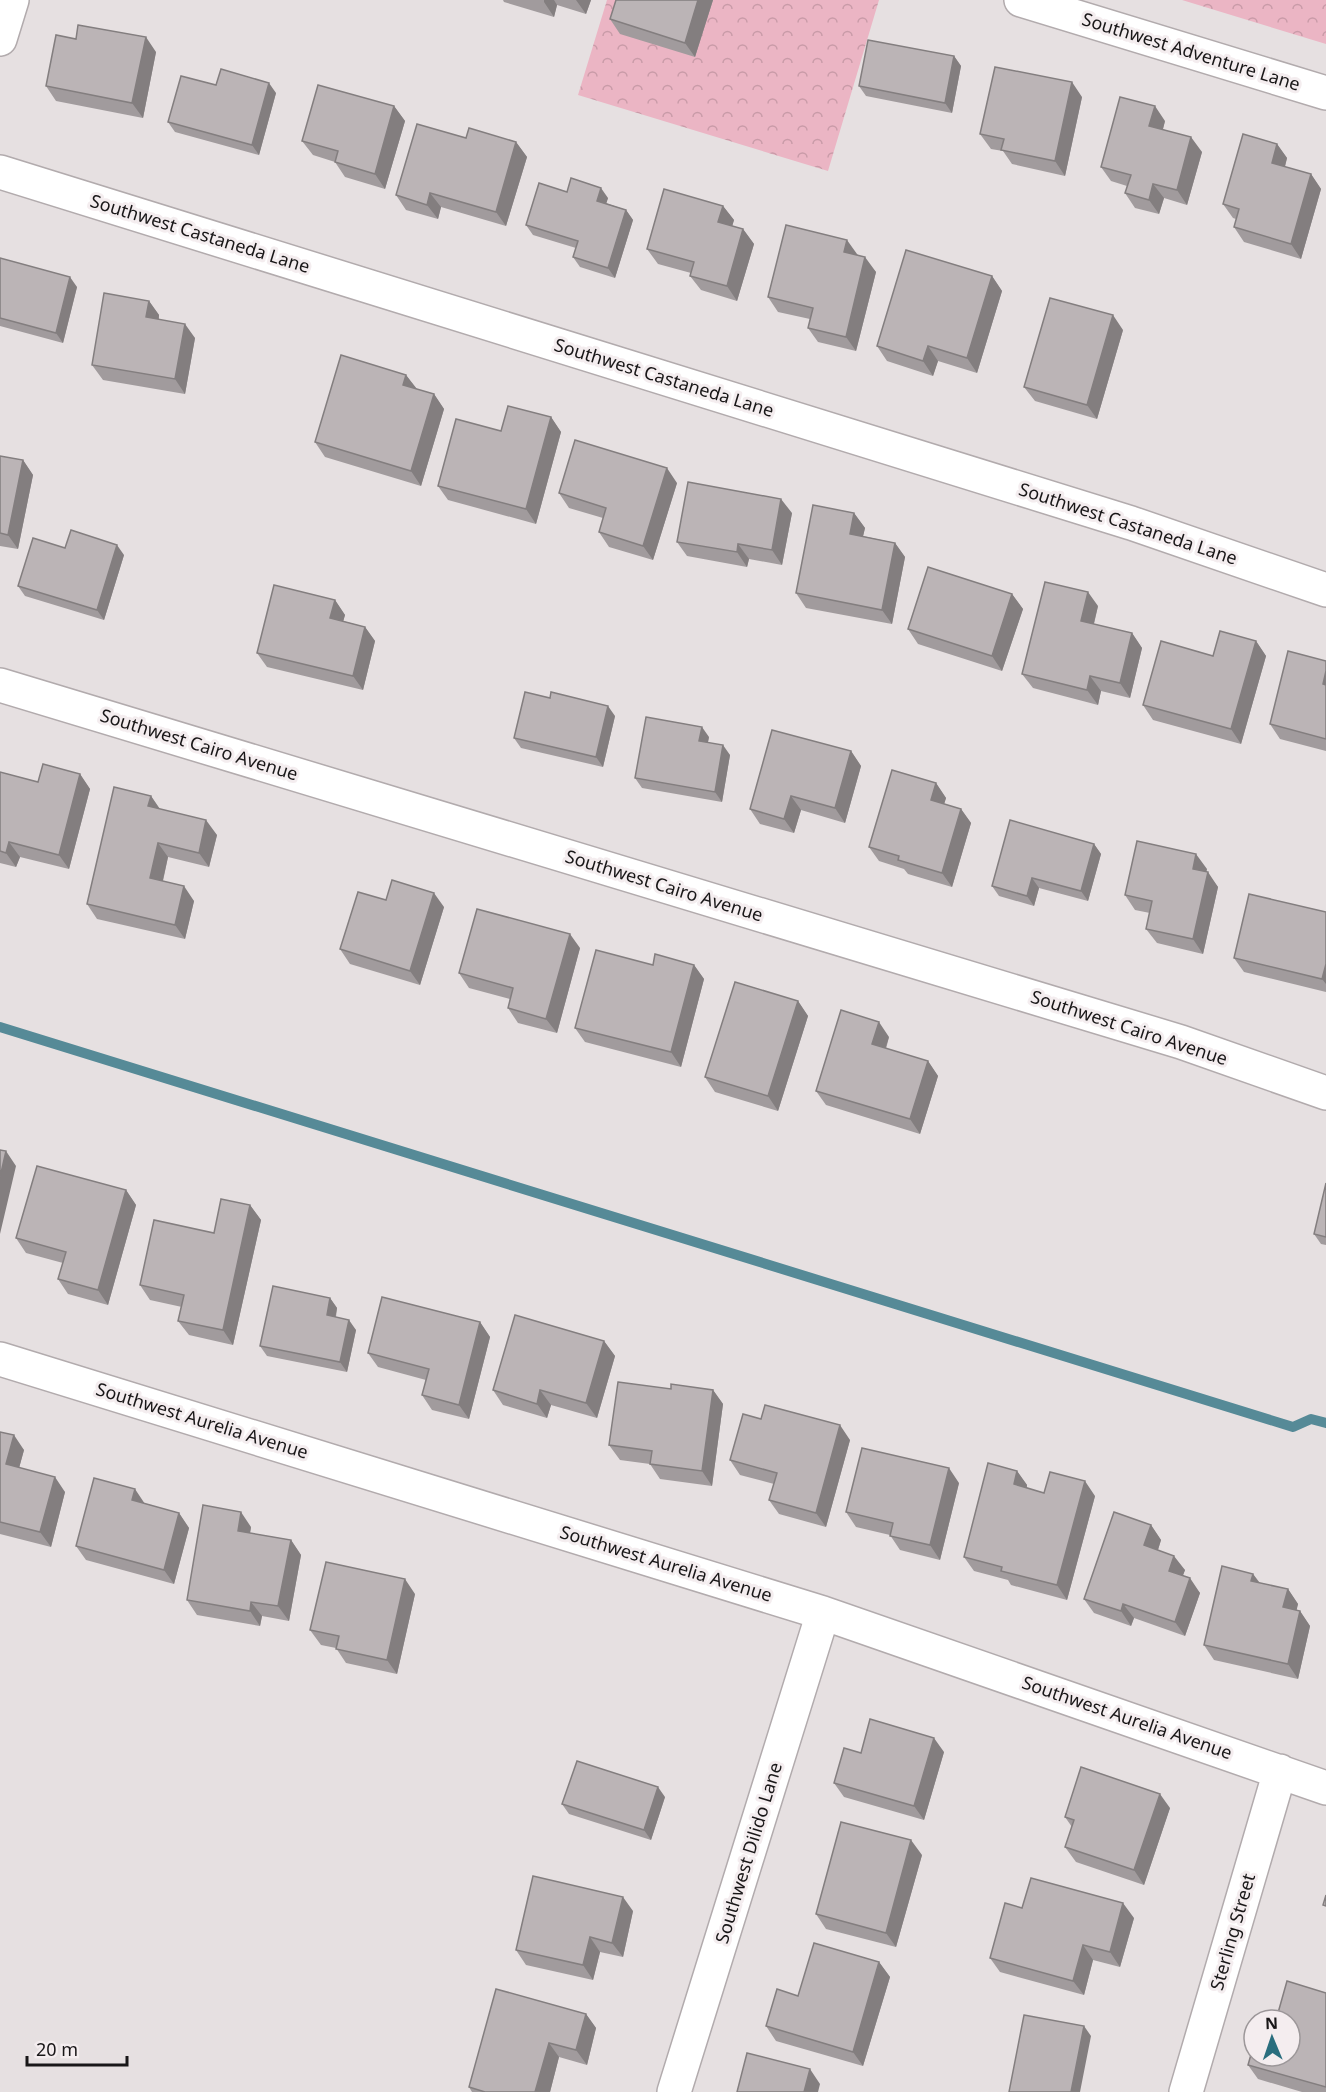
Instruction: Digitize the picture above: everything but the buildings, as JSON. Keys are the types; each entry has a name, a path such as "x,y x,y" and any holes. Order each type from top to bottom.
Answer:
{"street":[{"path":"0,39 12,0"},
{"name":"Southwest Adventure Lane","path":"1022,0 1326,93"},
{"name":"Southwest Castaneda Lane","path":"0,172 1120,519 1326,590"},
{"name":"Southwest Cairo Avenue","path":"0,685 1169,1038 1326,1093"},
{"name":"Southwest Aurelia Avenue","path":"0,1359 823,1613 1326,1788"},
{"name":"Southwest Dilido Lane","path":"674,2092 823,1613"},
{"name":"Sterling Street","path":"1186,2092 1280,1772"}],"green space":[{"path":"607,0 879,0 828,171 578,95"},
{"path":"1182,0 1326,0 1326,44"}],"waterway":[{"path":"0,1027 1293,1427 1311,1419 1326,1423"}]}
